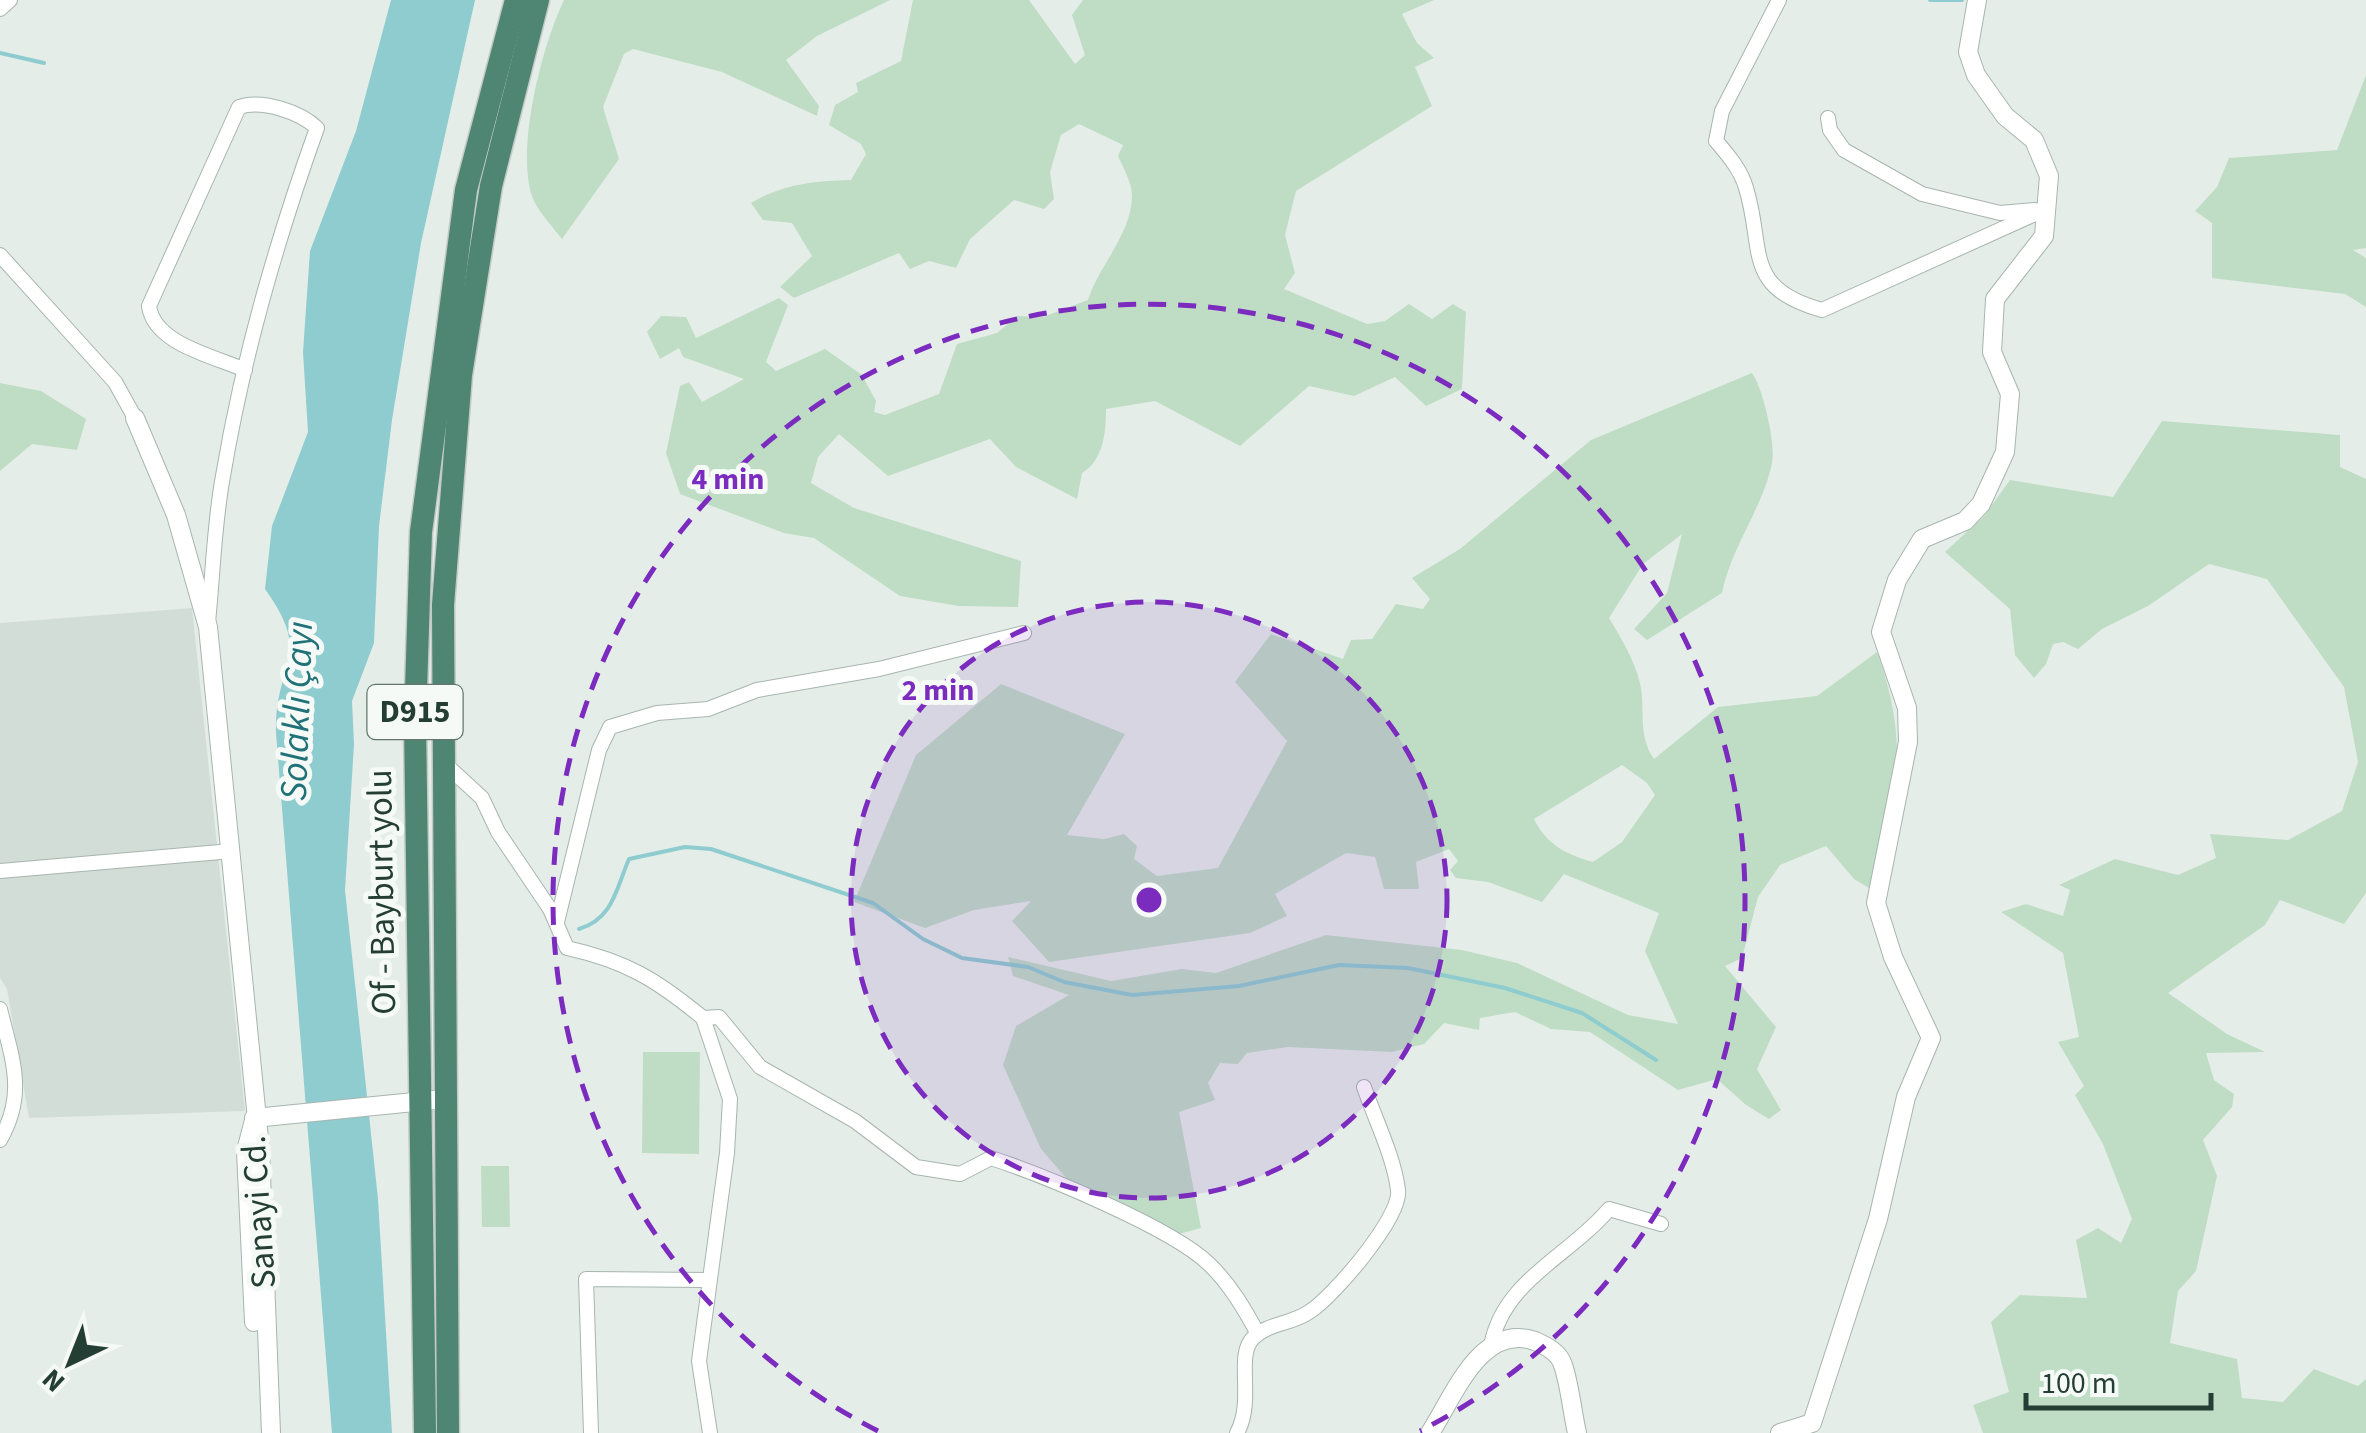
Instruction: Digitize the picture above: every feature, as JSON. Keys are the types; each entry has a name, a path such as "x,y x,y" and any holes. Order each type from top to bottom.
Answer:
{"highway":[{"name":"Of - Bayburt yolu","path":"425,1433 414,1101 414,722 422,532 466,190 516,0"},
{"name":"Of - Bayburt yolu","path":"448,1433 443,605 461,375 491,186 538,0"}],"street":[{"path":"0,9 10,0"},
{"path":"1779,0 1722,112 1716,141 1746,185 1755,255 1770,281 1797,304 1822,310 2046,209"},
{"path":"1780,1433 1812,1423 1874,1235 1906,1097 1931,1038 1893,956 1876,903 1908,742 1907,708 1882,632 1897,580 1922,539 1965,521 1982,504 2005,452 2010,394 1992,352 1995,299 2044,236 2049,176 2034,140 2005,116 1968,52 1976,0"},
{"path":"208,627 222,479 245,370 277,239 317,128 305,116 250,103 240,107 149,306 151,320 166,336 245,370"},
{"path":"1828,118 1830,130 1844,150 1922,194 2000,213 2046,209"},
{"path":"0,255 114,382 136,418 176,514 208,627 232,850 254,1118 444,1100"},
{"path":"556,923 599,750 610,728 657,713 708,709 757,690 880,669 1024,633"},
{"path":"444,762 482,798 567,948 616,959 641,971 703,1018 730,1099 727,1152 698,1361 710,1433"},
{"path":"0,871 232,850"},
{"path":"0,1009 16,1079 16,1111 0,1140"},
{"path":"703,1018 719,1016 760,1067 855,1121 916,1167 960,1174 991,1158 1030,1171 1154,1230 1208,1262 1240,1302 1258,1334"},
{"path":"1237,1433 1247,1415 1244,1359 1251,1339 1305,1316 1324,1302 1392,1214 1399,1192 1364,1087"},
{"name":"Sanayi Cd.","path":"254,1118 246,1150 260,1433"},
{"name":"Sanayi Cd.","path":"254,1118 260,1149 271,1433"},
{"path":"1490,1346 1495,1323 1518,1291 1590,1231 1609,1209 1660,1224"},
{"path":"591,1433 586,1279 708,1280"},
{"path":"1430,1433 1479,1356 1499,1338 1522,1337 1548,1346 1563,1361 1577,1433"}],"shaded area":[{"path":"192,608 245,1111 29,1118 7,989 0,978 0,623"}],"green space":[{"path":"564,0 890,0 817,36 786,60 819,106 817,116 722,72 633,49 624,54 603,107 619,159 562,239 533,199 527,148 540,68"},
{"path":"913,0 1029,0 1075,64 1085,55 1072,15 1083,0 1434,0 1402,14 1417,43 1434,58 1415,67 1432,106 1296,191 1285,235 1295,273 1284,289 1367,324 1385,321 1409,304 1432,319 1453,304 1466,312 1462,389 1426,406 1395,377 1354,396 1309,386 1240,446 1155,401 1106,409 1102,444 1095,461 1082,473 1077,499 1016,467 990,439 888,476 839,434 818,457 811,483 854,508 1021,561 1018,607 959,606 900,596 814,538 784,533 680,494 666,453 680,386 689,382 702,402 744,379 683,357 679,348 660,359 647,332 661,316 686,317 696,338 779,298 788,305 766,362 776,371 825,349 862,375 876,401 874,412 885,415 939,394 957,344 997,333 1018,316 1043,317 1088,300 1121,236 1132,195 1118,156 1123,145 1079,124 1061,135 1050,172 1054,199 1044,209 1014,200 970,239 956,268 929,261 910,269 899,253 794,298 780,287 812,256 792,223 763,220 751,203 799,185 851,180 866,154 861,144 829,125 835,105 858,92 856,83 901,61"},
{"path":"2366,75 2366,248 2353,250 2366,258 2366,307 2345,294 2212,278 2212,223 2195,211 2217,187 2229,158 2337,150"},
{"path":"1752,373 1770,430 1773,454 1768,480 1732,560 1722,593 1647,640 1634,629 1667,593 1682,534 1643,564 1609,618 1637,674 1644,731 1654,759 1718,707 1817,696 1877,652 1888,686 1897,744 1896,770 1887,825 1869,888 1854,879 1826,846 1780,865 1758,897 1742,958 1725,966 1776,1027 1757,1069 1781,1110 1769,1119 1717,1079 1678,1090 1590,1032 1551,1029 1515,1012 1480,1018 1479,1030 1444,1023 1424,1044 1392,1052 1288,1047 1247,1053 1238,1064 1220,1063 1208,1083 1215,1100 1179,1112 1201,1228 1179,1234 1073,1186 1041,1149 1003,1065 1016,1026 1069,995 1013,976 1008,957 1111,981 1182,969 1216,973 1326,935 1462,950 1517,963 1628,1015 1678,1024 1645,951 1659,913 1564,874 1542,902 1488,882 1456,878 1450,870 1458,861 1449,849 1416,862 1419,889 1384,889 1375,857 1346,853 1275,894 1287,916 1250,933 1049,962 1012,921 1031,901 974,910 925,928 854,902 916,755 1001,684 1125,734 1067,835 1104,839 1124,834 1137,846 1134,859 1157,876 1218,868 1287,741 1235,682 1271,634 1343,659 1351,640 1372,639 1396,604 1423,609 1430,599 1412,578 1460,549 1591,440","holes":["1622,765 1647,783 1655,795 1622,842 1593,862 1558,847 1534,819"]},
{"path":"0,383 41,391 86,419 77,450 32,444 0,471"},
{"path":"2162,421 2340,435 2340,467 2366,479 2366,893 2344,924 2280,900 2265,925 2168,993 2227,1034 2265,1052 2206,1053 2214,1080 2234,1094 2232,1107 2203,1140 2217,1176 2196,1271 2178,1291 2170,1343 2237,1359 2242,1398 2283,1402 2314,1369 2358,1386 2366,1379 2366,1433 1983,1433 1973,1405 2009,1392 1991,1322 2020,1295 2087,1298 2076,1240 2098,1228 2121,1243 2132,1219 2103,1144 2075,1095 2084,1086 2058,1042 2079,1037 2063,953 2001,912 2026,904 2063,916 2070,890 2059,885 2115,859 2178,875 2216,858 2210,834 2288,840 2342,811 2358,762 2344,687 2267,579 2209,564 2148,606 2102,629 2078,649 2063,642 2053,644 2046,664 2034,678 2015,655 2010,609 1945,552 1984,516 2010,480 2113,497"},
{"path":"643,1052 700,1052 699,1154 642,1153"},
{"path":"481,1166 509,1166 510,1227 482,1227"}],"water":[{"name":"Solaklı Çayı","path":"391,0 475,0 421,243 392,420 379,526 374,643 352,701 354,744 345,890 378,1199 392,1433 332,1433 276,733 290,646 280,612 265,589 272,526 308,432 303,352 310,251 356,131"}],"waterway":[{"path":"1930,0 1962,0"},
{"path":"0,53 44,63"},
{"path":"579,929 606,910 629,859 685,847 711,849 873,903 923,939 962,958 1028,967 1064,982 1132,995 1239,986 1339,965 1408,968 1505,988 1582,1013 1656,1060"}]}
